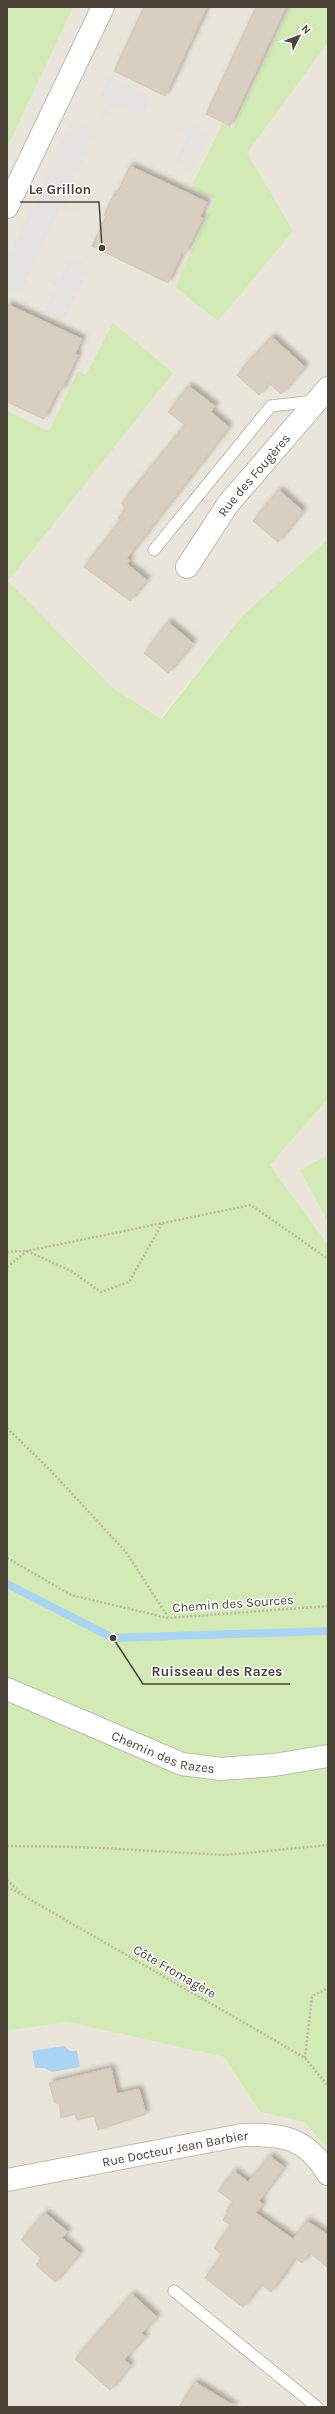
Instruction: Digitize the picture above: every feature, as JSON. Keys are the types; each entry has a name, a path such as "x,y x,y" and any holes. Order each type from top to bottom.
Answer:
{"street":[{"path":"7,208 103,7"},
{"name":"Rue des Fougères","path":"187,567 228,504 322,394"},
{"name":"Chemin des Razes","path":"7,1689 182,1764 221,1769 274,1765 328,1756"},
{"name":"Rue Docteur Jean Barbier","path":"7,2180 242,2135 272,2134 303,2144 320,2161 328,2174"}],"lane":[{"path":"154,550 271,406 322,394"},
{"path":"174,2291 317,2407"}],"path":[{"path":"7,1252 27,1251 251,1205 328,1259"},
{"path":"27,1251 71,1271 101,1292 129,1282 162,1224"},
{"path":"7,1267 27,1251"},
{"path":"7,1428 126,1552 168,1618"},
{"name":"Chemin des Sources","path":"7,1558 71,1595 168,1618 328,1606"},
{"path":"7,1846 82,1847 225,1855 328,1845"},
{"name":"Côte Fromagère","path":"7,1880 24,1896 305,2058 328,2086"},
{"path":"7,1887 24,1896"},
{"path":"305,2058 312,1996 328,1988"}],"shaded area":[{"path":"7,7 328,7 328,539 242,616 160,719 113,688 8,581"},
{"path":"110,76 151,96 142,116 116,104 102,119 106,99 100,96"},
{"path":"73,120 96,131 64,199 76,212 59,210 20,293 7,287 7,261"},
{"path":"193,125 210,134 192,171 175,162 188,136 177,128 190,130"},
{"path":"71,257 90,266 63,321 45,311 56,287 45,278 60,279"},
{"path":"328,1099 328,1245 270,1165"},
{"path":"67,2022 224,2057 260,2112 304,2122 328,2149 328,2407 7,2407 7,2031"}],"green space":[{"path":"7,7 73,7 7,148"},
{"path":"290,7 328,7 328,42 247,153 293,231 218,321 175,287 215,199 191,188 223,122 233,129"},
{"path":"113,323 173,373 8,581 113,688 161,719 242,616 328,539 328,1099 270,1165 328,1245 328,2149 304,2122 260,2112 224,2057 67,2022 7,2031 7,411 49,431 78,371 86,375"},
{"path":"328,1155 328,1222 300,1170"}],"water":[{"path":"64,2046 70,2051 77,2051 80,2067 52,2072 45,2068 35,2068 32,2051"}],"building":[{"path":"144,7 207,7 165,96 114,71"},
{"path":"256,7 286,7 230,126 206,114"},
{"path":"130,166 207,202 200,217 203,218 185,254 182,252 168,283 92,246 106,216 104,215 114,194 116,196"},
{"path":"7,304 82,339 75,354 78,355 61,391 58,390 44,419 7,402"},
{"path":"272,337 305,367 281,394 269,383 259,395 237,375"},
{"path":"189,386 215,406 211,412 229,427 127,558 130,560 127,564 147,580 130,601 84,567 121,520 118,518 125,510 122,503 185,425 168,412"},
{"path":"279,490 303,511 278,542 253,521"},
{"path":"168,622 193,643 168,673 144,653"},
{"path":"111,2068 117,2094 139,2089 146,2114 98,2130 94,2116 77,2120 75,2114 61,2118 59,2103 55,2103 49,2083"},
{"path":"270,2156 284,2167 259,2201 263,2204 256,2213 293,2239 307,2221 328,2235 328,2268 310,2253 302,2263 295,2258 271,2292 261,2284 243,2307 205,2278 222,2255 214,2248 231,2225 223,2220 228,2212 226,2211 233,2202 218,2191 234,2171 248,2182"},
{"path":"45,2213 68,2232 62,2238 80,2253 55,2282 36,2265 41,2258 21,2240"},
{"path":"132,2294 157,2317 142,2333 145,2337 124,2360 131,2365 110,2390 75,2359"},
{"path":"195,2382 236,2407 179,2407"}],"waterway":[{"path":"7,1584 113,1638 328,1631"}],"place":[{"name":"Le Grillon","path":"102,248"},
{"name":"Ruisseau des Razes","path":"113,1638"}]}
